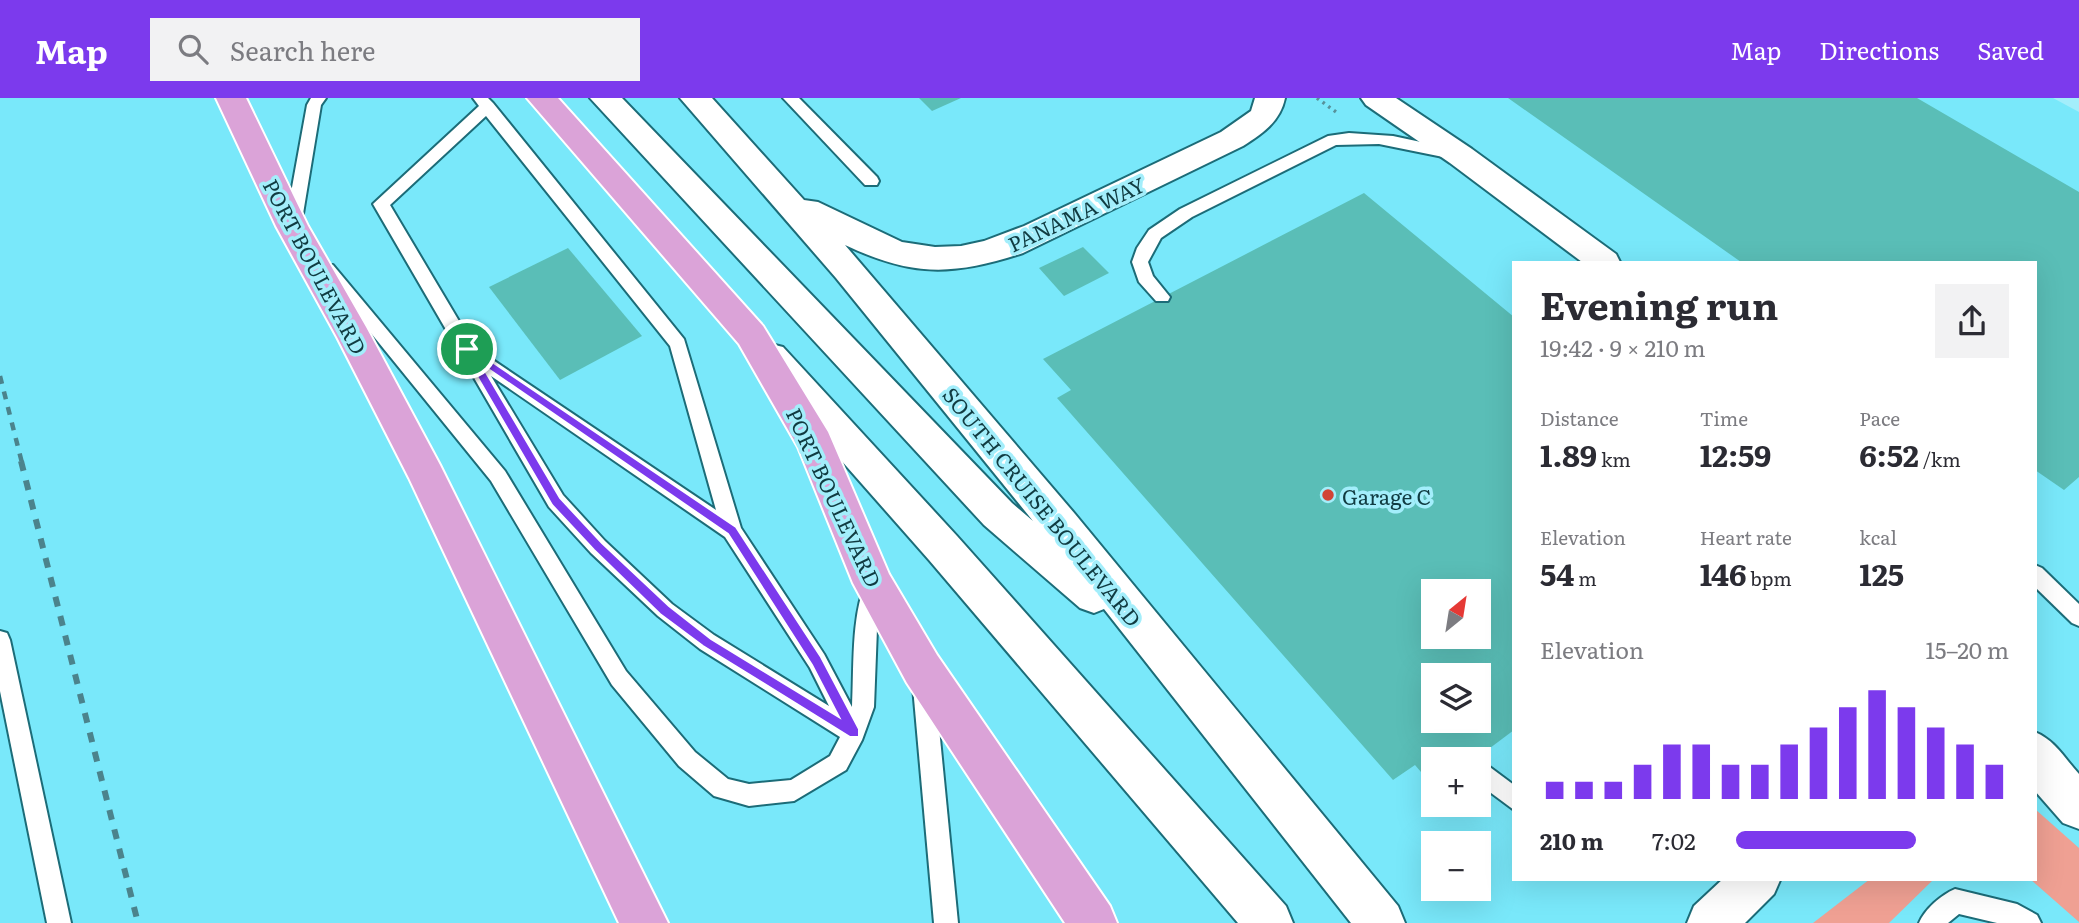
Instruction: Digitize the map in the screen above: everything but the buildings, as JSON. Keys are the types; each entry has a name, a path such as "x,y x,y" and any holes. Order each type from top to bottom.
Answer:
{"main road":[{"name":"PORT BOULEVARD","path":"231,98 292,226 354,336 427,476 644,923"},
{"name":"PORT BOULEVARD","path":"542,98 751,335 814,443 873,583 922,669 1093,923"}],"street":[{"path":"605,98 998,514 1158,649"},
{"name":"SOUTH CRUISE BOULEVARD","path":"695,98 884,312 1381,923"},
{"name":"PANAMA WAY","path":"783,197 876,245 910,256 941,259 991,252 1031,236 1231,139 1255,125 1269,107 1270,98"},
{"path":"1376,98 1461,156 1603,261"},
{"path":"751,335 952,558 1269,923"},
{"path":"2037,756 2043,767 2079,807"},
{"path":"1711,923 1755,881"}],"lane":[{"path":"318,98 314,105 292,226 498,476 620,678 687,759 722,788 748,795 794,790 838,763 854,733 863,707 867,628 873,583"},
{"path":"790,98 871,181"},
{"path":"484,102 678,344 732,531 817,661 854,733 707,642 664,610 598,547 556,501 381,204 484,102"},
{"path":"1162,297 1145,278 1140,262 1144,247 1155,234 1186,213 1333,140 1355,136 1384,137 1461,156"},
{"path":"467,349 732,531"},
{"path":"2037,576 2079,617"},
{"path":"0,640 59,923"},
{"path":"922,669 946,923"},
{"path":"1491,781 1512,797"},
{"path":"1931,923 1955,901 2017,916 2029,923"}],"path":[{"path":"1317,98 1341,116"}],"shaded area":[{"path":"0,98 2053,98 2079,112 2079,923 0,923"},
{"path":"2037,811 2079,848 2079,922 2032,881 2037,881"},
{"path":"1867,881 1932,881 1889,923 1813,923"}],"railway":[{"path":"0,376 22,463"},
{"path":"21,461 138,923"}],"place":[{"name":"Garage C","path":"1328,495"}],"route":[{"path":"467,349 732,531 817,661 854,733 707,642 664,610 598,547 556,501 467,349"}]}
